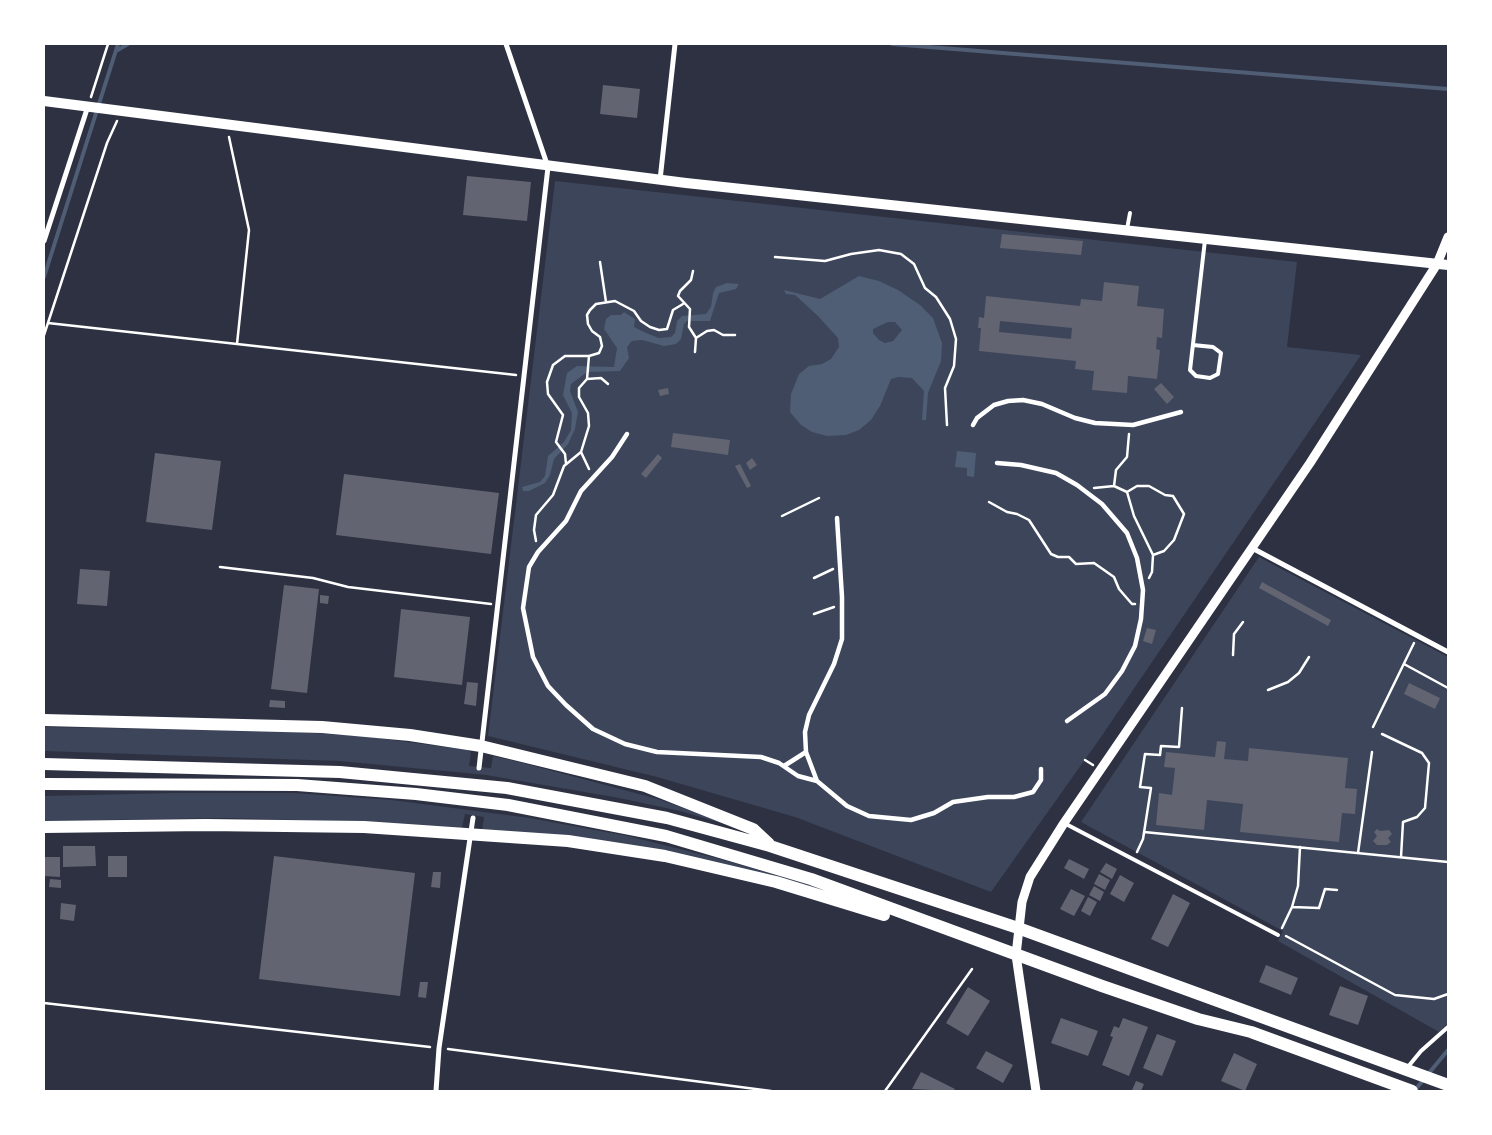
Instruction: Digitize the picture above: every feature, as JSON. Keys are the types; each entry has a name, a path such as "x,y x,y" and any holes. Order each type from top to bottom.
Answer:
{"highway":[{"path":"44,720 322,727 410,735 482,746 645,786 753,829 770,846"},
{"path":"44,764 340,772 507,788 667,818 770,846 1018,928 1447,1084"},
{"path":"44,784 297,785 416,794 508,805 666,836 811,879 1016,955 1198,1019 1251,1032 1399,1089"},
{"path":"44,827 206,825 364,827 568,841 665,856 776,882 900,920 928,923"}],"main road":[{"path":"44,101 88,105 548,167 1205,240 1443,264"}],"street":[{"path":"479,768 548,167 506,44"},
{"path":"660,180 675,44"},
{"path":"44,242 88,105"},
{"path":"1036,1091 1016,955 1024,889 1064,823 1443,264 1448,237"},
{"path":"974,425 977,418 994,406 1008,401 1023,400 1042,404 1075,418 1095,423 1129,425 1152,421 1181,412"},
{"path":"627,434 612,457 581,491 566,521 542,548 529,567 523,608 533,657 548,686 566,705 593,728 625,744 657,752 761,757 784,766 798,776 817,781 847,806 869,816 911,820 934,812 953,802 988,797 1014,797 1033,792 1041,780 1041,769"},
{"path":"997,463 1021,465 1056,473 1077,485 1102,504 1127,533 1137,558 1143,590 1135,646 1122,671 1105,694 1067,721"},
{"path":"817,781 806,752 805,732 809,715 834,664 842,640 837,518"},
{"path":"1252,548 1448,652"},
{"path":"784,766 806,752"},
{"path":"436,1091 439,1048 473,818"}],"lane":[{"path":"1127,231 1130,213"},
{"path":"1193,345 1213,347 1221,353 1218,374 1210,378 1192,375 1190,370 1205,240"},
{"path":"1064,823 1278,935"},
{"path":"1411,1071 1421,1051 1448,1027"}],"path":[{"path":"88,105 108,44"},
{"path":"44,335 107,143 122,110"},
{"path":"228,125 230,144 249,230 237,344"},
{"path":"775,257 825,261 851,254 879,250 901,254 914,264 925,288 936,297 950,319 956,339 954,366 945,388 947,425"},
{"path":"600,262 606,302"},
{"path":"693,271 691,280 680,291 678,296 683,304 690,309 689,327 696,338 695,352"},
{"path":"566,464 565,454 556,442 562,426 563,415 548,394 547,382 554,365 565,356 589,357 599,353 602,346 600,337 592,331 588,324 587,315 596,304 615,301 625,304 634,311 641,321 659,330 666,329 674,310 683,304"},
{"path":"48,323 524,376"},
{"path":"696,338 714,330 723,335 735,335"},
{"path":"542,548 536,542 534,530 536,515 553,495 558,476 566,464 581,452 589,426 588,413 580,398 579,388 587,379 589,357"},
{"path":"587,379 601,378 608,384"},
{"path":"1114,486 1116,470 1126,457 1129,425"},
{"path":"581,452 585,463 596,475"},
{"path":"1127,492 1137,486 1149,486 1165,495 1172,496 1184,514 1174,540 1164,551 1153,555"},
{"path":"782,516 819,498"},
{"path":"989,502 1007,512 1017,514 1029,520 1051,554 1058,557 1069,557 1076,564 1094,563 1114,577 1119,589 1132,604 1142,604"},
{"path":"814,578 840,566"},
{"path":"220,568 313,578 348,586 497,605"},
{"path":"814,614 842,604"},
{"path":"1232,655 1234,634 1243,622"},
{"path":"1373,727 1415,642"},
{"path":"1268,690 1288,682 1299,673 1309,657"},
{"path":"1404,664 1448,688"},
{"path":"1137,852 1144,832 1151,788 1140,787 1145,754 1160,755 1161,746 1179,747 1182,708"},
{"path":"1382,734 1422,753 1429,763 1425,808 1417,818 1403,822 1401,857"},
{"path":"1358,853 1372,752"},
{"path":"1144,832 1448,862"},
{"path":"1300,847 1298,886 1292,907 1279,933 1395,995 1434,999 1448,994"},
{"path":"1292,907 1319,908 1325,890 1337,890"},
{"path":"885,1091 972,970"},
{"path":"44,1003 439,1048 771,1091"}],"shaded area":[{"path":"555,181 1297,262 1287,347 1361,355 1101,737 991,892 795,817 657,777 488,736"},
{"path":"859,276 879,281 898,290 920,305 933,318 942,343 941,361 928,393 926,420 922,420 924,391 912,378 898,377 891,379 880,406 871,420 859,430 846,435 827,436 812,432 801,425 790,412 791,394 799,374 809,366 822,364 831,359 839,347 838,338 795,295 786,294 784,290 820,299","holes":["888,322 895,322 902,330 893,341 885,343 879,340 873,333 873,329"]},
{"path":"727,283 739,284 736,289 719,293 710,321 687,321 684,324 681,339 676,344 664,346 642,340 632,341 627,347 629,358 620,371 587,372 571,384 570,391 578,412 575,429 568,444 554,459 550,475 545,483 529,491 523,491 522,487 540,482 545,476 548,456 564,442 571,430 572,413 563,395 567,373 577,366 614,367 617,348 604,329 606,319 611,315 621,315 624,312 635,319 634,327 659,338 671,337 675,333 677,321 682,316 706,314 711,307 716,287"},
{"path":"957,451 976,453 974,477 967,476 967,468 955,467"},
{"path":"1259,557 1448,657 1448,1023 1439,1032 1278,941 1283,931 1081,822"},
{"path":"44,727 280,731 362,736 468,750 471,753 469,766 491,768 493,756 519,762 658,799 748,831 680,811 619,798 486,775 339,761 44,751"},
{"path":"294,793 392,800 530,818 628,836 716,858 807,884 859,902 772,875 482,830 484,817 465,814 462,828 227,818 44,821 44,796"}],"building":[{"path":"603,85 640,89 637,118 600,114"},
{"path":"467,176 531,182 527,221 463,215"},
{"path":"1002,234 1083,241 1081,255 1000,248"},
{"path":"1104,282 1139,286 1137,306 1164,309 1162,338 1157,337 1156,349 1160,350 1157,379 1128,376 1127,393 1092,390 1094,371 1075,369 1076,361 979,351 981,328 978,328 979,317 984,318 986,296 1080,306 1081,299 1102,301","holes":["1000,321 1072,328 1071,339 999,332"]},
{"path":"1161,383 1174,397 1167,404 1154,389"},
{"path":"668,388 669,394 660,396 658,390"},
{"path":"673,433 730,440 728,455 671,447"},
{"path":"155,453 221,461 212,530 146,522"},
{"path":"658,454 662,458 646,478 641,474"},
{"path":"752,458 757,465 750,470 746,463"},
{"path":"740,464 751,486 747,488 735,466"},
{"path":"344,474 499,493 491,554 336,535"},
{"path":"80,569 110,571 107,606 77,604"},
{"path":"1262,582 1331,620 1328,626 1259,588"},
{"path":"284,585 319,589 307,693 271,689"},
{"path":"320,595 329,596 328,604 320,603"},
{"path":"401,609 470,617 462,685 394,677"},
{"path":"1147,628 1156,630 1152,644 1143,641"},
{"path":"467,682 478,683 476,706 464,704"},
{"path":"1409,683 1440,698 1435,709 1404,694"},
{"path":"270,700 285,701 285,708 269,707"},
{"path":"1217,741 1226,742 1224,759 1248,761 1249,748 1348,758 1345,788 1357,789 1355,814 1342,813 1339,842 1240,832 1243,804 1207,800 1204,830 1156,825 1159,793 1172,795 1175,768 1164,767 1166,752 1215,757"},
{"path":"1377,829 1380,831 1389,830 1392,834 1388,838 1391,842 1387,845 1377,845 1373,841 1377,836 1374,832"},
{"path":"63,846 95,846 96,866 63,867"},
{"path":"108,856 127,856 127,877 108,877"},
{"path":"274,856 415,873 400,996 259,979"},
{"path":"44,857 60,857 60,877 44,876"},
{"path":"1069,859 1089,869 1084,879 1064,868"},
{"path":"1106,863 1117,869 1112,879 1100,872"},
{"path":"433,872 441,872 440,888 431,887"},
{"path":"1099,874 1110,880 1105,890 1094,884"},
{"path":"1120,875 1134,883 1124,902 1110,894"},
{"path":"50,879 61,880 61,888 49,887"},
{"path":"1094,886 1104,892 1100,901 1089,895"},
{"path":"1071,889 1085,896 1074,916 1060,909"},
{"path":"1173,894 1190,903 1168,947 1151,939"},
{"path":"1088,897 1097,902 1090,916 1081,911"},
{"path":"61,903 76,905 74,921 60,919"},
{"path":"1266,965 1298,978 1291,995 1259,982"},
{"path":"420,982 428,982 426,998 418,997"},
{"path":"1340,986 1368,996 1358,1025 1329,1015"},
{"path":"968,987 990,1001 968,1036 946,1023"},
{"path":"1061,1018 1098,1031 1088,1056 1051,1043"},
{"path":"1123,1018 1148,1027 1129,1076 1102,1065 1113,1037 1110,1036 1114,1026 1119,1028"},
{"path":"1157,1034 1176,1041 1162,1076 1143,1068"},
{"path":"986,1051 1013,1065 1003,1083 976,1068"},
{"path":"1234,1053 1257,1064 1245,1091 1221,1081"},
{"path":"921,1072 955,1089 953,1091 912,1089"},
{"path":"1136,1081 1144,1084 1141,1091 1132,1090"}],"waterway":[{"path":"44,277 118,44"},
{"path":"116,51 128,44"},
{"path":"892,44 1448,89"},
{"path":"1415,1090 1448,1050"}]}
